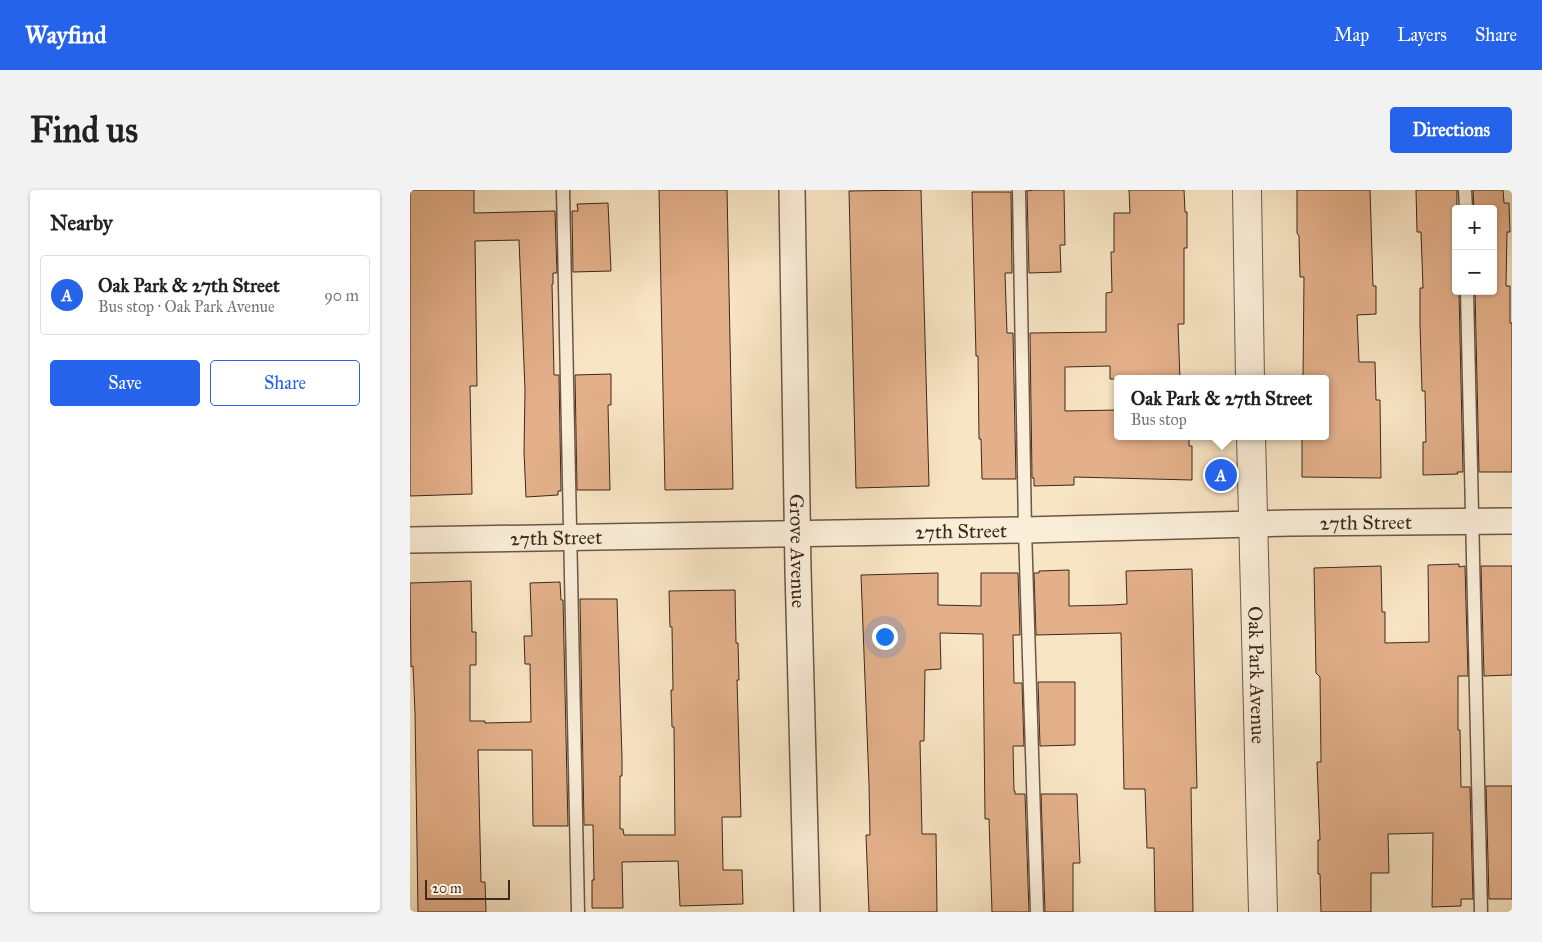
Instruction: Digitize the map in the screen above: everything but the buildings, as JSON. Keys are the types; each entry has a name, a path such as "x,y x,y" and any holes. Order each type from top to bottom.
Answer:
{"street":[{"name":"Grove Avenue","path":"792,190 807,912"},
{"path":"1247,190 1250,375"},
{"name":"Oak Park Avenue","path":"1251,440 1263,912"},
{"name":"27th Street","path":"410,540 1024,530 1290,523 1512,521"}],"lane":[{"path":"563,190 578,912"},
{"path":"1019,190 1024,530 1036,912"},
{"path":"1465,190 1466,205"},
{"path":"1467,295 1482,912"}],"place":[{"name":"Oak Park & 27th Street","path":"1221,475"}]}
